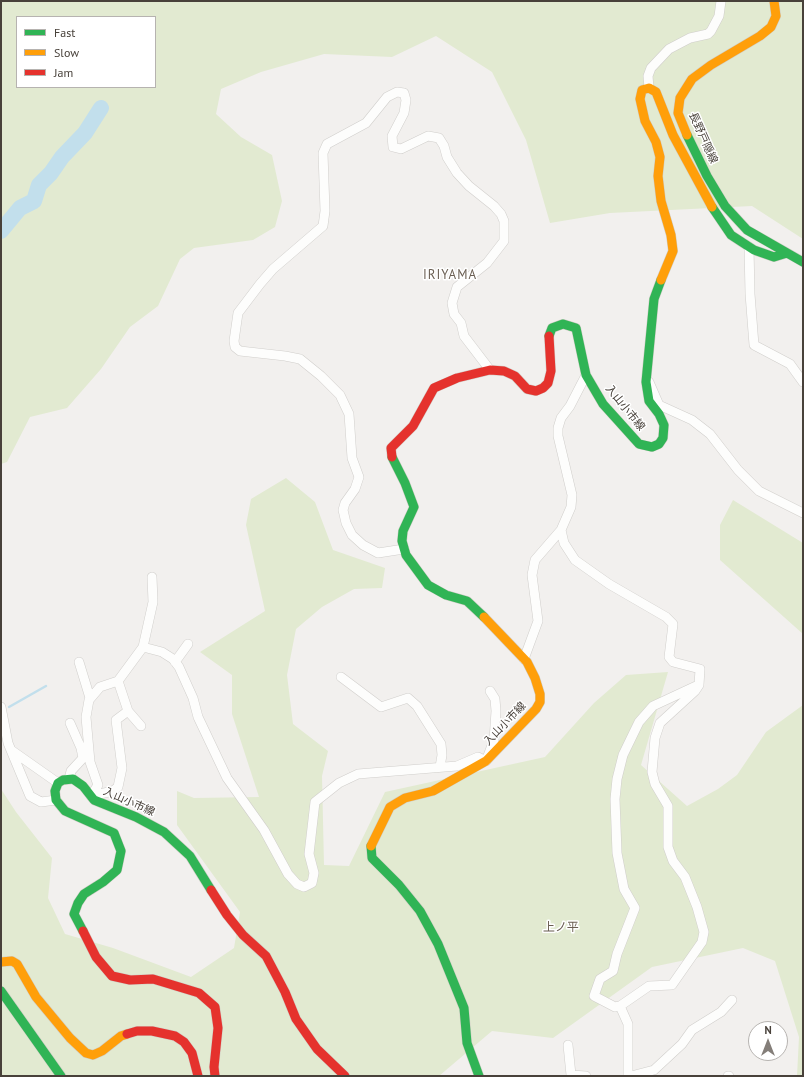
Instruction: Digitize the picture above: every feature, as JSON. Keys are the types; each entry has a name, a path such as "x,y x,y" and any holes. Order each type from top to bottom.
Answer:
{"main road":[{"name":"長野戸隠線","path":"774,1 776,16 771,27 760,36 711,65 692,79 680,98 678,113 682,125 707,176 725,206 747,230 803,262"},
{"path":"649,88 656,92 673,135 717,215 731,235 749,247 774,257 787,253"},
{"name":"入山小市線","path":"479,1076 467,1043 464,1008 438,944 420,910 399,885 372,858 371,846 390,807 405,798 433,791 486,761 536,708 540,702 540,694 535,678 524,659 467,601 446,595 428,585 406,555 402,541 403,531 414,507 406,483 392,460 391,448 413,426 434,388 457,378 490,370 504,371 515,376 527,389 536,391 543,388 548,383 552,371 549,354 549,334 552,328 563,324 576,328 579,336 586,375 603,404 639,444 652,447 659,444 663,438 664,425 659,414 649,401 646,382 650,327 654,299 674,251 661,201 658,176 660,157 656,142 644,121 640,99 642,90 649,88"},
{"path":"69,779 63,780 58,784 55,791 56,800 65,811 114,833 120,842 121,852 117,870 103,882 84,894 78,903 74,914 96,957 112,976 130,980 153,979 200,993 215,1007 218,1028 214,1066 215,1076"},
{"name":"入山小市線","path":"69,779 73,779 83,786 94,800 136,817 164,832 190,856 227,915 243,935 266,956 285,992 296,1019 317,1049 345,1076"},
{"path":"1,962 12,961 16,964 36,997 70,1038 86,1053 93,1055 121,1036 137,1031 152,1031 175,1036 184,1042 192,1053 198,1076"},
{"path":"1,991 61,1076"}],"street":[{"path":"649,88 648,76 651,68 669,49 690,38 708,34 711,31 719,16 721,1"},
{"path":"404,549 378,553 363,545 352,535 346,522 343,510 345,503 355,489 359,477 352,458 349,414 340,395 321,376 300,360 285,356 240,351 235,347 234,341 238,313 256,289 273,269 323,226 325,211 323,153 327,144 366,123 388,97 397,92 404,93 406,100 404,113 392,136 393,147 401,149 428,136 439,138 444,146 450,162 460,176 469,186 494,206 501,214 504,221 505,237 500,246 487,263 457,287 452,303 454,314 461,323 464,336 490,370"},
{"path":"749,247 750,294 754,345 790,364 803,382"},
{"path":"524,659 538,621 532,567 538,555 548,546 561,530 571,507 572,495 558,436 558,428 586,375"},
{"path":"646,382 650,383 659,405 692,420 710,434 738,470 759,491 803,513"},
{"path":"561,530 564,544 575,560 609,584 666,617 673,624 669,656 673,662 700,669 699,684 695,691 660,723 654,738 652,772 656,784 668,806 668,847 673,861 685,877 697,907 704,932 702,942 672,985 649,986 620,1006 615,1007 594,996 600,979 613,971 617,954 635,908 624,889 617,853 615,799 617,779 623,755 639,722 653,706 699,684"},
{"path":"90,698 100,687 118,681 143,647 153,602 152,577"},
{"path":"175,662 188,644"},
{"path":"143,647 162,652 175,662 227,778 264,830 288,874 296,884 304,887 312,883 314,873 309,854 315,802 339,784 358,774 457,766 478,758 486,761 494,740 496,711 495,699 490,691"},
{"path":"80,662 90,698 86,717 90,755 98,785 91,796"},
{"path":"341,677 381,707 408,698 417,706 441,744 442,755 440,767"},
{"path":"118,681 128,711 141,726"},
{"path":"1,707 11,750 30,796 41,802 56,800"},
{"path":"91,796 113,791 118,787 122,768 116,720 128,711"},
{"path":"69,779 71,771 83,758 81,748 70,723"},
{"path":"11,750 58,784"},
{"path":"631,1076 654,1070 682,1044 692,1030 721,1012 732,1000"},
{"path":"620,1006 628,1024 628,1076"},
{"path":"568,1045 572,1075 586,1076"}],"green space":[{"path":"1,1 803,1 803,239 752,206 610,213 550,223 526,140 492,72 436,36 392,57 324,54 261,72 221,89 216,114 241,137 272,155 282,201 275,227 253,240 194,248 180,259 158,306 130,327 101,369 67,408 30,417 7,462 1,464"},
{"path":"286,478 315,502 333,550 385,568 382,588 354,589 322,607 296,629 287,675 293,724 328,751 322,776 324,865 349,866 385,792 545,757 594,703 626,675 668,672 641,765 687,806 718,789 737,775 766,732 803,705 803,1076 797,1076 799,1037 775,961 743,948 652,967 553,1038 492,1031 439,1076 1,1076 1,789 16,812 52,858 48,898 65,934 113,948 191,977 234,948 240,912 177,825 177,791 194,798 259,797 232,714 232,675 200,652 265,611 246,525 251,499"},
{"path":"733,500 803,543 803,634 720,560 720,525"}],"waterway":[{"path":"1,231 20,208 34,201 39,185 51,173 62,157 85,133 101,108"},
{"path":"9,707 46,686"}],"traffic: fast":[{"path":"687,135 707,176 725,206 747,230 803,262"},
{"path":"712,207 731,235 754,250 774,257 787,253"},
{"path":"549,336 552,328 563,324 576,328 586,375 603,404 639,444 652,447 659,444 663,438 664,425 659,414 649,401 646,382 654,299 661,280"},
{"path":"392,457 405,483 414,507 403,531 402,541 406,555 428,585 446,595 467,601 484,617"},
{"path":"83,931 74,914 78,903 84,894 103,882 117,870 121,851 114,833 65,811 56,800 55,791 58,783 63,780 73,779 83,786 94,800 136,817 164,832 190,856 211,890"},
{"path":"371,846 372,858 399,885 420,911 438,944 464,1008 467,1043 479,1076"},
{"path":"1,991 61,1076"}],"traffic: slow":[{"path":"687,135 678,113 680,98 692,79 711,65 760,36 771,27 776,16 774,1"},
{"path":"661,280 673,251 671,235 661,201 658,176 660,157 656,142 645,121 640,99 642,90 649,88 656,92 673,135 712,207"},
{"path":"371,846 390,807 405,798 433,791 486,761 536,709 540,702 540,694 535,678 527,662 484,617"},
{"path":"1,962 12,961 17,964 36,997 70,1038 86,1053 93,1055 102,1051 121,1036 127,1034"}],"traffic: jam":[{"path":"392,457 391,448 413,426 434,388 457,378 490,370 504,371 515,376 527,389 536,391 543,388 548,383 551,371 549,336"},
{"path":"211,890 227,915 243,935 266,956 285,992 296,1019 317,1049 345,1076"},
{"path":"83,931 96,957 112,976 130,980 153,979 199,993 215,1007 218,1028 214,1067 215,1076"},
{"path":"127,1034 137,1031 152,1031 175,1036 184,1042 192,1053 198,1076"}],"district":[{"name":"IRIYAMA","path":"450,275"},
{"name":"上ノ平","path":"561,928"}]}
